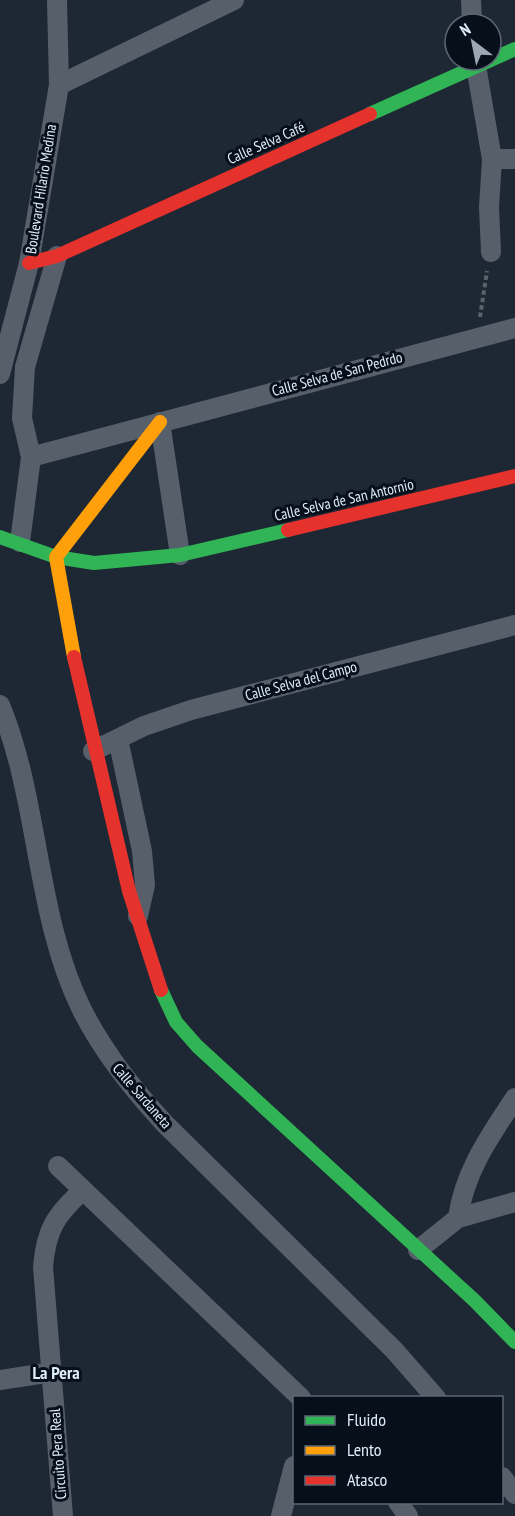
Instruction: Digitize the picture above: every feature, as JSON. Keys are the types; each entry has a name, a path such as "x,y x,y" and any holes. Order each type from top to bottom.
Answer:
{"street":[{"name":"Boulevard Hilario Medina","path":"0,374 29,262 59,85 57,0"},
{"path":"59,85 234,0"},
{"name":"Calle Selva Café","path":"29,262 57,256 458,72"},
{"path":"476,72 492,159 489,207 490,252"},
{"path":"492,159 515,159"},
{"path":"20,542 31,457 22,418 25,367 57,256"},
{"name":"Calle Selva de San Pedrdo","path":"31,457 477,336 515,328"},
{"path":"160,422 180,555"},
{"path":"160,422 56,557 67,632 93,750 137,922 174,1018 206,1055 246,1094 475,1301 515,1342"},
{"name":"Calle Selva de San Antornio","path":"0,537 20,542 56,557 94,563 180,555 515,476"},
{"name":"Calle Selva del Campo","path":"93,750 191,710 515,625"},
{"name":"Calle Sardaneta","path":"0,705 16,753 52,918 66,970 81,1008 102,1047 130,1086 165,1124 394,1350 434,1396"},
{"path":"117,739 142,851 145,885 137,922"},
{"path":"458,1218 461,1194 470,1172 515,1098"},
{"path":"58,1166 299,1396"},
{"name":"Circuito Pera Real","path":"63,1516 43,1267 45,1244 53,1222 83,1190"},
{"path":"418,1250 458,1218 515,1202"},
{"path":"0,1380 52,1372"},
{"path":"281,1516 293,1470"},
{"path":"503,1479 515,1494"},
{"path":"399,1504 408,1516"}],"path":[{"path":"477,336 490,252"}],"traffic: fast":[{"path":"370,114 515,49"},
{"path":"0,537 56,557 94,563 180,555 288,530"},
{"path":"161,990 176,1022 197,1046 475,1301 515,1342"}],"traffic: slow":[{"path":"74,657 56,557 160,422"}],"traffic: jam":[{"path":"29,263 57,256 370,114"},
{"path":"288,530 515,476"},
{"path":"74,657 129,891 161,990"}],"district":[{"name":"La Pera","path":"56,1373"}]}
